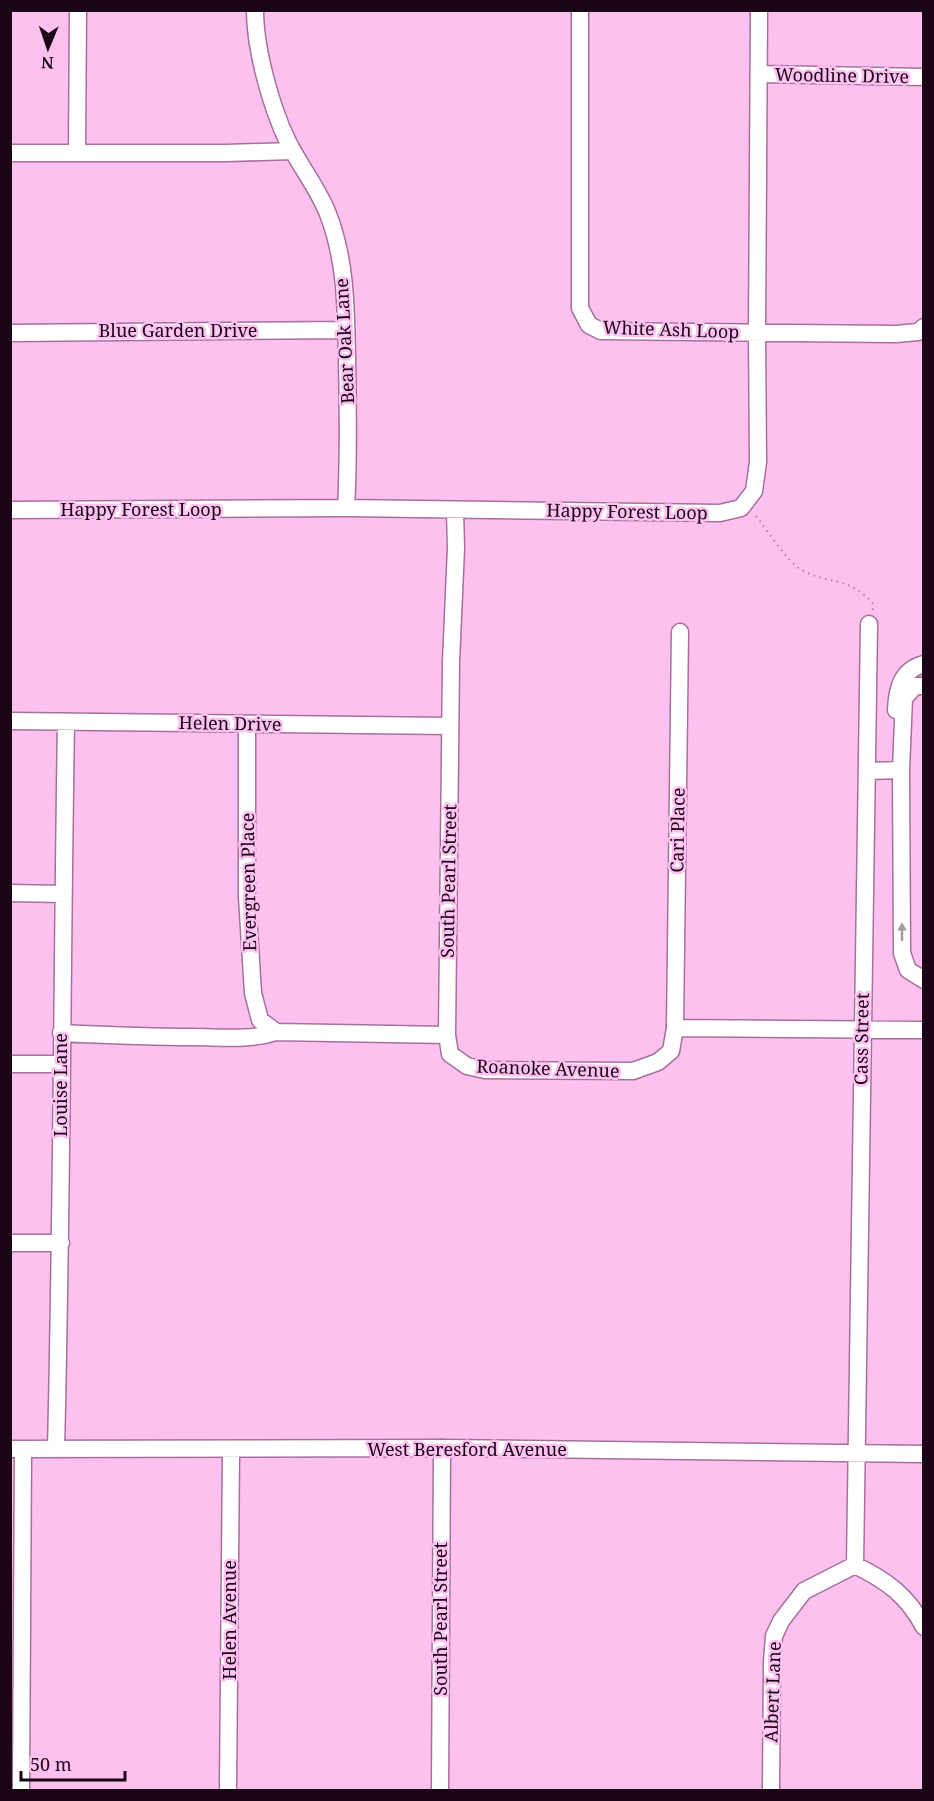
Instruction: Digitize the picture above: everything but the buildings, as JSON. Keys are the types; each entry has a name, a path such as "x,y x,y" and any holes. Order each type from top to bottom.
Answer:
{"street":[{"path":"77,152 78,10"},
{"name":"Bear Oak Lane","path":"255,10 261,59 278,115 293,151 328,213 346,293 349,448 346,508"},
{"name":"White Ash Loop","path":"580,10 580,308 589,325 601,331 896,334 918,332 924,327"},
{"name":"Happy Forest Loop","path":"10,510 346,508 720,513 741,507 754,491 758,462 759,10"},
{"name":"Woodline Drive","path":"760,74 924,77"},
{"path":"10,153 293,151"},
{"name":"Blue Garden Drive","path":"10,333 346,330"},
{"name":"South Pearl Street","path":"447,1035 455,511"},
{"name":"Cass Street","path":"856,1454 868,771 868,624"},
{"name":"Cari Place","path":"675,1028 680,632"},
{"path":"924,664 907,672 899,684 897,770 902,953 908,970 924,980"},
{"path":"897,770 904,698 915,686 924,686"},
{"name":"Helen Drive","path":"10,721 450,726"},
{"name":"Louise Lane","path":"56,1449 61,1243 66,722"},
{"name":"Evergreen Place","path":"248,724 247,897 253,993 260,1020 276,1032"},
{"path":"868,771 897,770"},
{"path":"10,893 63,894"},
{"path":"675,1028 924,1030"},
{"name":"Roanoke Avenue","path":"447,1035 450,1054 467,1066 485,1070 633,1071 658,1062 670,1052 675,1028"},
{"path":"62,1033 237,1038 258,1037 276,1032 447,1035"},
{"path":"10,1064 61,1064"},
{"path":"10,1243 61,1243"},
{"name":"South Pearl Street","path":"440,1791 441,1448"},
{"name":"West Beresford Avenue","path":"17,1449 441,1448 924,1454"},
{"path":"17,1449 21,1791"},
{"name":"Helen Avenue","path":"228,1791 231,1450"},
{"path":"856,1454 855,1565 878,1577 900,1593 914,1610 923,1627"},
{"name":"Albert Lane","path":"771,1791 771,1662 774,1636 781,1621 804,1591 855,1565"}],"path":[{"path":"754,514 789,560 799,568 825,579 856,587 866,595 873,604 873,614 868,624"}]}
